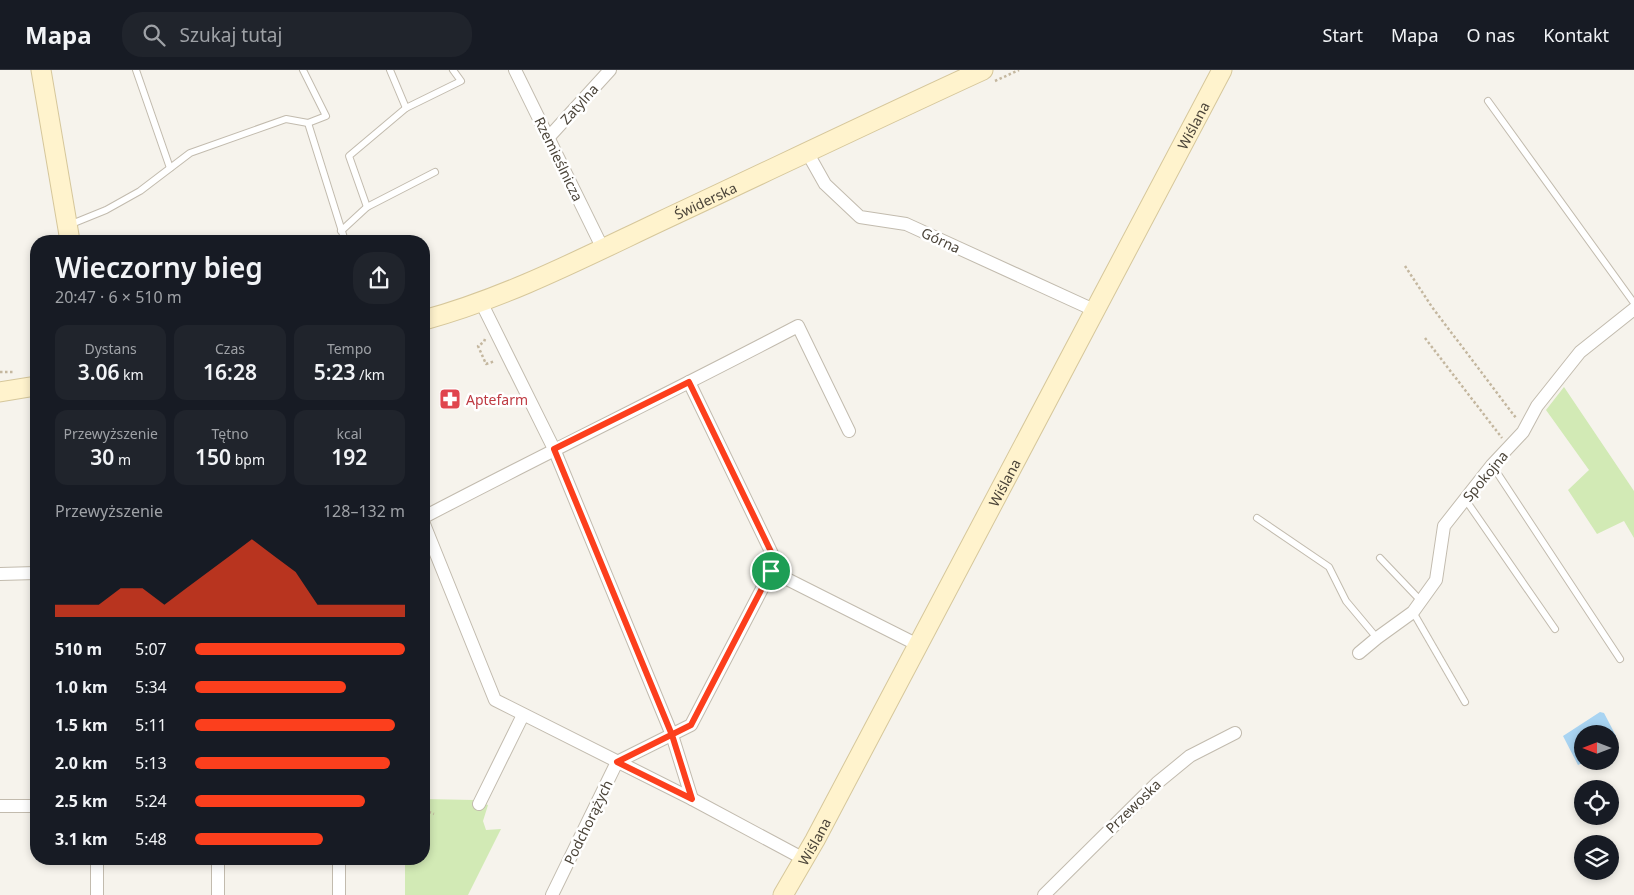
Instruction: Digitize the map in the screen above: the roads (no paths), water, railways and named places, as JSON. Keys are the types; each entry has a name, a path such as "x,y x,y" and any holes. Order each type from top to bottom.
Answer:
{"street":[{"path":"41,70 69,234"},
{"name":"Rzemieślnicza","path":"515,70 603,248"},
{"name":"Zatylna","path":"548,138 610,70"},
{"name":"Wiślana","path":"783,895 918,645 1222,70"},
{"name":"Świderska","path":"430,318 481,302 603,248 975,72"},
{"name":"Górna","path":"808,152 826,184 860,217 906,224 1094,310"},
{"path":"481,302 554,449 672,735 692,799"},
{"name":"Spokojna","path":"1359,653 1413,612 1436,580 1444,526 1524,428 1537,406 1580,352 1634,309"},
{"path":"430,514 798,326 849,431"},
{"path":"689,382 776,562 771,571 918,645"},
{"path":"0,392 30,387"},
{"path":"430,539 495,700 692,799 804,859"},
{"name":"Podchorążych","path":"552,895 617,762 691,725 771,571"},
{"path":"0,574 30,573"},
{"path":"479,804 523,715"},
{"name":"Przewoska","path":"1044,895 1157,783 1190,756 1235,733"},
{"path":"0,806 30,806"},
{"path":"97,865 97,895"},
{"path":"218,865 218,895"},
{"path":"339,865 340,895"}],"lane":[{"path":"136,70 170,168"},
{"path":"69,234 140,191 190,153 286,119 308,123 326,116 303,70"},
{"path":"390,70 406,108"},
{"path":"367,207 349,156 406,108 461,81 453,70"},
{"path":"1488,101 1634,303"},
{"path":"308,123 343,235"},
{"path":"342,231 367,207 435,172"},
{"path":"1492,465 1620,659"},
{"path":"1465,499 1554,629"},
{"path":"1257,518 1329,567 1346,601 1377,638"},
{"path":"1380,558 1421,601"},
{"path":"1413,612 1465,702"}],"water":[{"path":"1600,712 1604,713 1610,725 1580,725"},
{"path":"1574,729 1574,757 1563,736"}],"place":[{"name":"Aptefarm","path":"450,399"}]}
